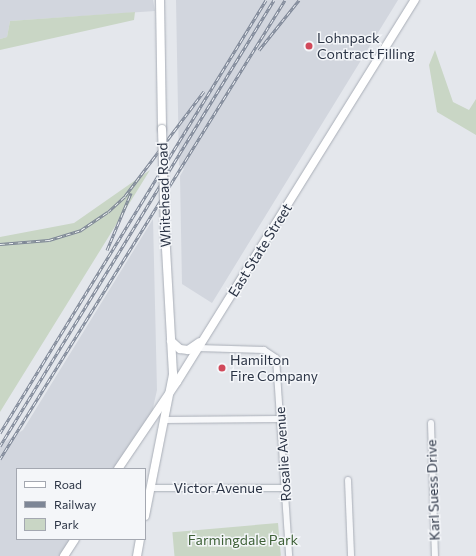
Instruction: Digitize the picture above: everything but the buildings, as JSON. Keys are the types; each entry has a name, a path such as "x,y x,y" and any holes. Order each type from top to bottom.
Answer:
{"street":[{"name":"Whitehead Road","path":"160,0 162,129 165,232 171,341 171,390"},
{"name":"East State Street","path":"146,510 171,390 415,0"},
{"path":"171,341 180,349 188,350 200,344"},
{"name":"Rosalie Avenue","path":"200,344 264,350 273,354 277,362 289,556"},
{"path":"119,468 171,390"},
{"path":"164,420 280,419"},
{"name":"Karl Suess Drive","path":"431,423 435,556"},
{"path":"348,480 351,556"},
{"name":"Victor Avenue","path":"150,488 285,488"},
{"path":"64,556 74,540"},
{"path":"137,556 140,540"}],"shaded area":[{"path":"0,0 153,0 155,11 10,21 7,37 0,39"},
{"path":"176,0 398,0 212,303 182,284 180,176 184,169 179,165"},
{"path":"153,219 157,390 151,417 119,468 16,468 16,540 73,540 63,556 0,556 0,445 23,430"}],"green space":[{"path":"135,12 134,20 0,50 0,39 7,37 10,21"},
{"path":"435,50 453,102 469,110 476,99 476,135 437,112 429,65"},
{"path":"150,170 0,412 0,237 74,223"},
{"name":"Farmingdale Park","path":"278,523 281,556 174,556 172,532"}],"railway":[{"path":"0,433 266,0"},
{"path":"0,446 274,0"},
{"path":"0,459 285,0"},
{"path":"259,50 299,0"},
{"path":"0,244 49,240 81,230 108,212 125,196 204,91"},
{"path":"107,250 131,193"}],"place":[{"name":"Lohnpack Contract Filling","path":"309,46"},
{"name":"Hamilton Fire Company","path":"222,368"}]}
